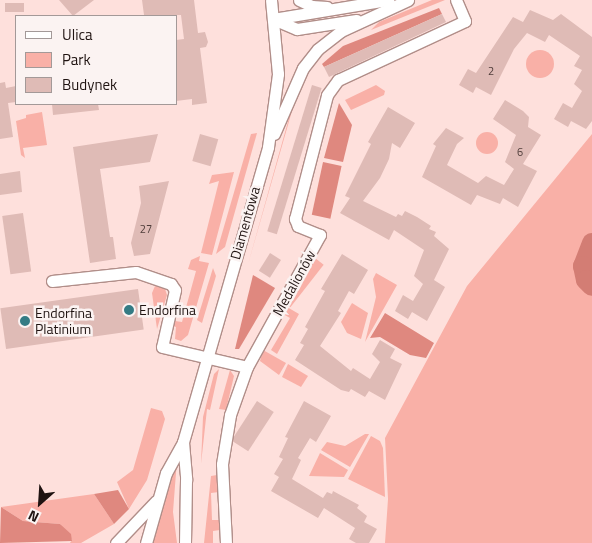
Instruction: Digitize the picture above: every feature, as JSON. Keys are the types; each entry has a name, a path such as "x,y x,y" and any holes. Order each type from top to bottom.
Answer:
{"street":[{"name":"Diamentowa","path":"146,543 166,473 183,442 268,146 278,74 271,0"},
{"path":"299,0 312,6 338,7"},
{"path":"273,19 388,0"},
{"path":"268,146 311,57 332,36 408,0"},
{"name":"Medalionów","path":"226,543 222,464 230,415 247,367 320,236 298,226 294,219 332,86 338,80 465,20 456,0"},
{"path":"273,19 297,29 367,18"},
{"path":"52,281 136,272 171,284 176,290 162,347 247,367"},
{"name":"Diamentowa","path":"183,442 186,480 184,543"},
{"path":"116,543 159,498"}],"green space":[{"path":"432,0 445,0 371,30 379,22"},
{"path":"540,50 550,54 554,64 550,74 540,78 530,74 526,64 530,54"},
{"path":"314,62 298,90 247,268 296,93"},
{"path":"376,85 385,91 384,95 351,110 345,100"},
{"path":"42,112 47,145 23,148 25,158 21,155 16,121 26,118 26,115"},
{"path":"487,132 495,135 498,143 495,151 487,154 479,151 476,143 479,135"},
{"path":"257,133 225,247 216,254 251,134"},
{"path":"592,134 592,543 385,543 388,499 385,438 467,286"},
{"path":"234,172 212,255 201,253 219,181 209,184 212,175"},
{"path":"200,256 199,261 209,263 188,335 181,341 175,339 176,327 173,326 175,321 182,322 196,271 188,269 191,260"},
{"path":"315,258 324,265 290,307 282,301"},
{"path":"213,268 216,276 202,323 197,320"},
{"path":"376,273 397,285 365,342 376,297 373,279"},
{"path":"155,286 165,289 167,295 157,329 152,293"},
{"path":"352,303 368,313 361,339 347,333 341,322"},
{"path":"287,307 299,314 277,354 271,350 290,318 283,314"},
{"path":"263,350 286,363 279,375 260,361"},
{"path":"288,364 308,376 301,387 282,377"},
{"path":"219,369 210,410 207,409 201,464 203,417 214,374"},
{"path":"230,370 234,376 226,410 219,409"},
{"path":"151,408 162,411 165,419 147,480 129,509 117,482 133,470"},
{"path":"365,434 369,434 350,467 321,450 327,442 345,446"},
{"path":"371,436 380,441 383,448 385,497 348,479"},
{"path":"320,453 348,470 344,477 309,476"},
{"path":"177,460 173,512 177,543 153,543"},
{"path":"217,475 219,492 211,493 212,520 220,520 220,530 213,531 213,543 204,543 211,476"},
{"path":"94,494 114,524 81,543 70,543 72,540 60,524 23,521 1,507"}],"shaded area":[{"path":"439,8 442,14 324,67 322,64 343,46"},
{"path":"339,103 352,125 343,162 324,158"},
{"path":"323,162 342,166 330,219 312,215"},
{"path":"253,275 275,288 239,349 235,349"},
{"path":"385,313 434,343 426,358 410,355 380,337 370,338"},
{"path":"118,490 129,509 114,524 94,494"},
{"path":"1,507 23,521 60,524 71,534 72,541 0,543"}],"building":[{"path":"59,0 94,0 74,15 72,15"},
{"path":"142,0 194,0 198,33 205,32 208,42 206,47 200,48 207,103 192,105 192,99 178,101 178,40 184,39 181,15 144,15"},
{"path":"5,3 24,3 24,12 5,12"},
{"path":"530,10 553,20 561,14 592,37 592,121 586,129 571,121 568,127 554,119 563,103 572,108 582,91 574,84 582,70 574,66 580,56 549,35 545,42 527,33 514,49 491,95 476,87 473,93 459,85 468,69 476,73 513,17 523,22"},
{"path":"442,14 446,22 329,77 324,67"},
{"path":"5,82 6,88 15,86 15,102 8,103 13,137 0,139 0,83"},
{"path":"312,85 322,88 277,234 267,231"},
{"path":"505,100 523,111 529,117 528,127 541,135 523,164 537,171 518,207 503,198 500,204 477,195 471,205 422,177 436,146 433,144 446,128 464,138 457,144 447,165 478,183 486,176 504,185 514,169 505,162 516,135 493,119"},
{"path":"52,105 98,105 99,110 53,115"},
{"path":"388,107 415,123 400,148 392,143 389,159 380,178 363,201 396,217 398,214 402,216 405,211 417,217 431,226 429,229 436,232 434,236 449,249 434,280 445,287 427,321 412,312 408,319 395,311 403,295 413,301 423,284 414,276 424,250 394,230 389,240 340,213 350,198 345,196 371,144 368,142"},
{"path":"158,134 150,162 100,169 110,237 113,237 116,259 90,263 73,147"},
{"path":"200,134 218,139 211,166 192,161"},
{"path":"20,171 22,192 0,195 0,174"},
{"path":"169,181 150,254 134,256 131,243 141,203 139,186"},
{"path":"23,213 31,271 10,274 2,216"},
{"path":"270,253 281,260 270,278 259,271"},
{"path":"342,254 368,270 354,294 349,291 338,311 341,313 320,346 351,371 353,368 370,379 380,362 372,354 380,340 395,349 390,358 402,364 385,400 369,391 365,397 351,389 349,392 341,390 295,360 304,345 300,343 308,329 305,327 325,291 321,289"},
{"path":"138,289 144,330 6,349 0,308"},
{"path":"257,401 274,412 248,451 231,440"},
{"path":"304,401 331,416 316,442 310,438 298,458 301,460 292,479 323,498 327,492 332,494 333,491 359,505 357,508 367,516 364,522 377,529 369,543 356,543 349,539 355,528 324,508 318,518 271,491 279,477 274,474 283,459 279,457 288,438 285,437"}],"waterway":[{"path":"592,243 583,266 586,280 592,286"}],"place":[{"name":"Endorfina","path":"129,310"},
{"name":"Endorfina Platinium","path":"25,321"}]}
